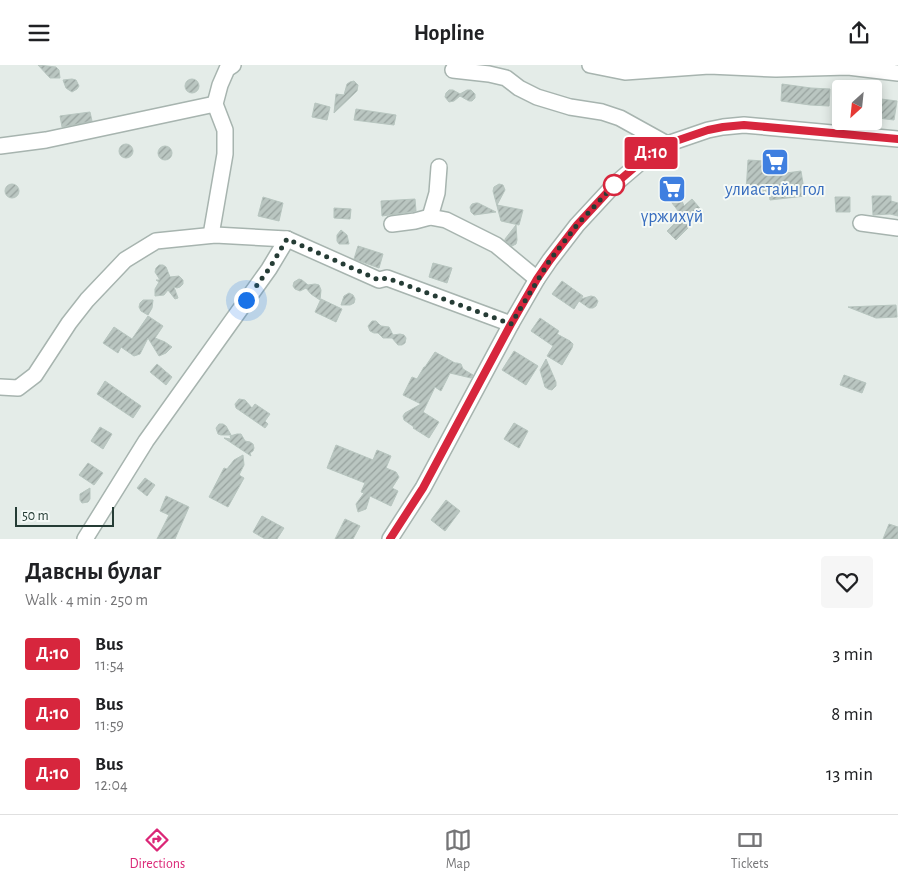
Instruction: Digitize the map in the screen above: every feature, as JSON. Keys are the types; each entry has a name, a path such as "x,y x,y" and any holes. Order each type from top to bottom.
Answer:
{"street":[{"path":"590,65 625,72 708,67 776,69 848,67 898,73"},
{"path":"211,235 225,154 225,130 215,104 226,66"},
{"path":"452,70 506,78 519,88 537,97 570,107 602,112 620,118 667,144"},
{"path":"0,146 46,141 215,104"},
{"path":"390,539 423,488 537,279 564,241 615,184 649,155 667,144 708,130 744,125 898,139"},
{"path":"430,217 437,193 439,167"},
{"path":"392,224 430,217 446,220 496,245 537,279"},
{"path":"862,223 898,228"},
{"path":"0,387 18,388 35,375 69,323 87,300 125,260 156,241 211,235 287,239 379,280 387,278 511,324"},
{"path":"85,539 146,441 269,269 287,239"}],"building":[{"path":"38,65 56,67 59,70 60,78 50,78"},
{"path":"192,79 197,81 199,86 197,91 192,93 187,91 185,86 187,81"},
{"path":"63,80 76,80 79,86 72,92 66,88"},
{"path":"354,81 358,85 357,91 334,113 336,94 344,95 347,84"},
{"path":"782,84 830,89 829,106 781,101"},
{"path":"449,90 460,94 471,90 475,94 475,98 469,101 460,96 454,101 449,102 445,97"},
{"path":"882,99 897,101 894,120 882,118"},
{"path":"315,103 330,107 327,120 312,117"},
{"path":"356,109 396,115 394,125 354,120"},
{"path":"90,112 92,121 62,127 60,116"},
{"path":"126,144 131,146 133,151 131,156 126,158 121,156 119,151 121,146"},
{"path":"165,146 170,148 172,153 170,158 165,160 160,158 158,153 160,148"},
{"path":"748,160 765,161 764,176 801,171 805,196 770,200 769,193 746,192"},
{"path":"674,180 684,206 692,199 704,213 688,225 690,226 676,240 667,231 682,216 669,199 666,201 660,186"},
{"path":"12,184 17,186 19,191 17,196 12,198 7,196 5,191 7,186"},
{"path":"499,184 503,185 505,190 497,205 523,210 519,225 501,221 493,191 494,187"},
{"path":"872,196 891,196 891,201 898,203 898,216 890,214 873,215"},
{"path":"263,197 283,203 279,221 258,216"},
{"path":"835,197 850,197 850,212 836,212"},
{"path":"415,199 416,211 382,216 381,201"},
{"path":"478,203 496,212 474,215 470,207 472,204"},
{"path":"334,208 351,209 350,219 334,218"},
{"path":"516,225 517,240 516,244 512,246 505,239"},
{"path":"341,230 347,235 349,244 339,244 337,241 337,235"},
{"path":"358,246 383,254 379,268 354,259"},
{"path":"433,263 452,268 447,283 429,277"},
{"path":"159,265 166,267 170,277 179,276 183,280 183,284 180,287 174,287 178,298 175,299 168,290 164,295 155,296 155,289 159,282 156,280 160,280 155,272"},
{"path":"299,279 308,285 319,285 321,290 320,300 306,288 300,291 295,289 293,286 294,282"},
{"path":"562,281 583,296 581,299 591,296 595,297 598,301 596,306 589,308 579,301 574,309 552,294"},
{"path":"349,293 355,299 354,303 341,305 344,296"},
{"path":"321,299 342,309 336,322 315,312"},
{"path":"143,300 153,300 152,308 148,315 141,311 139,307"},
{"path":"896,305 897,317 876,318 848,307"},
{"path":"148,316 163,326 155,338 172,347 166,353 159,356 148,338 140,354 134,356 121,347 118,353 103,343 114,327 132,339"},
{"path":"540,318 559,331 557,334 573,344 562,365 547,356 553,346 531,331"},
{"path":"372,321 376,321 381,326 389,327 393,335 404,335 406,338 405,343 398,345 392,338 383,338 378,333 370,331 368,326"},
{"path":"514,351 538,366 526,385 502,370"},
{"path":"435,352 455,363 461,364 463,369 473,375 471,378 450,373 441,391 435,387 423,412 439,422 429,438 404,420 403,416 405,413 421,404 403,395 412,377 417,379"},
{"path":"546,359 556,382 556,386 552,390 545,387 540,370"},
{"path":"157,364 172,377 166,385 150,372"},
{"path":"844,375 866,383 862,393 840,385"},
{"path":"105,381 141,406 133,418 97,394"},
{"path":"239,399 245,400 252,408 255,404 270,414 265,421 268,424 265,428 236,408 235,404"},
{"path":"514,423 528,431 519,448 504,439"},
{"path":"219,424 226,426 231,435 218,434 216,428"},
{"path":"100,427 112,434 103,449 91,441"},
{"path":"241,434 245,441 253,444 254,448 250,453 251,456 224,438 231,439 230,436"},
{"path":"336,445 373,460 377,450 391,456 386,468 396,472 399,477 392,488 398,491 391,506 370,496 366,509 358,512 356,504 364,493 361,492 365,483 327,468"},
{"path":"243,455 244,465 239,475 244,478 228,507 209,497 224,468 227,469 234,460"},
{"path":"88,463 103,473 94,485 79,475"},
{"path":"145,478 155,485 147,496 137,488"},
{"path":"90,488 90,499 88,502 82,503 80,494"},
{"path":"166,496 189,507 175,539 157,539 169,515 160,511"},
{"path":"446,500 460,511 445,531 431,520"},
{"path":"262,516 284,528 277,539 265,539 253,532"},
{"path":"345,519 360,526 353,539 335,539"},
{"path":"889,524 898,527 898,539 883,539"}],"bus line":[{"name":"Д:10","path":"390,539 423,488 537,279 577,225 615,184 649,155 667,144 688,136 723,127 744,125 898,139"}],"place":[{"name":"улиастайн гол","path":"775,162"},
{"name":"үржихүй","path":"672,189"}],"route":[{"path":"246,300 269,269 287,239 379,280 387,278 511,324 537,279 564,241 614,185"}]}
